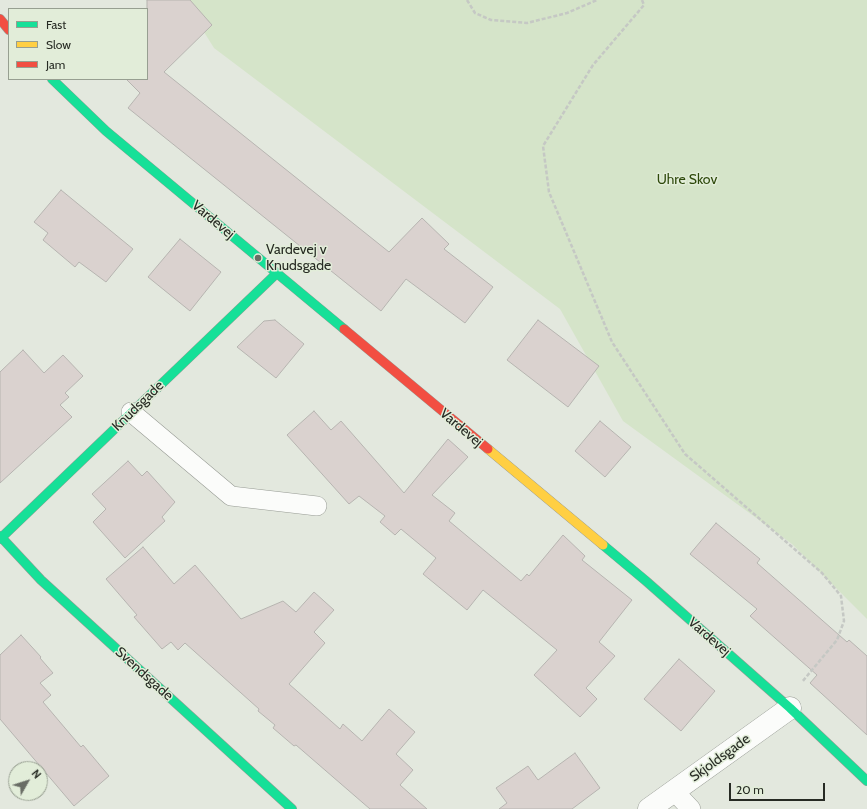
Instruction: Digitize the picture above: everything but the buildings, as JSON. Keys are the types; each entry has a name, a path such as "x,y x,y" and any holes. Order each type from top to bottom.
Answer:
{"street":[{"path":"0,19 8,29"},
{"name":"Vardevej","path":"53,80 106,131 646,581 790,708 867,781"},
{"name":"Knudsgade","path":"0,538 276,274"},
{"name":"Svendsgade","path":"0,538 42,580 292,809"},
{"name":"Skjoldsgade","path":"649,809 790,708"}],"lane":[{"path":"132,412 231,496 317,506"},
{"path":"674,791 691,809"}],"path":[{"path":"467,0 475,13 491,20 527,23 567,14 597,0"},
{"path":"642,0 644,5 593,65 543,146 549,192 612,342 685,454 822,573 841,596 844,621 837,640 796,689 790,708"}],"green space":[{"name":"Uhre Skov","path":"184,0 867,0 867,619 792,544 623,421 560,309 214,48"}],"traffic: fast":[{"path":"53,80 106,131 344,329"},
{"path":"0,539 276,274"},
{"path":"0,536 41,580 292,809"},
{"path":"603,545 790,708 867,781"}],"traffic: slow":[{"path":"488,449 603,545"}],"traffic: jam":[{"path":"0,19 8,29"},
{"path":"344,329 488,449"}],"place":[{"name":"Vardevej v Knudsgade","path":"258,258"}]}
